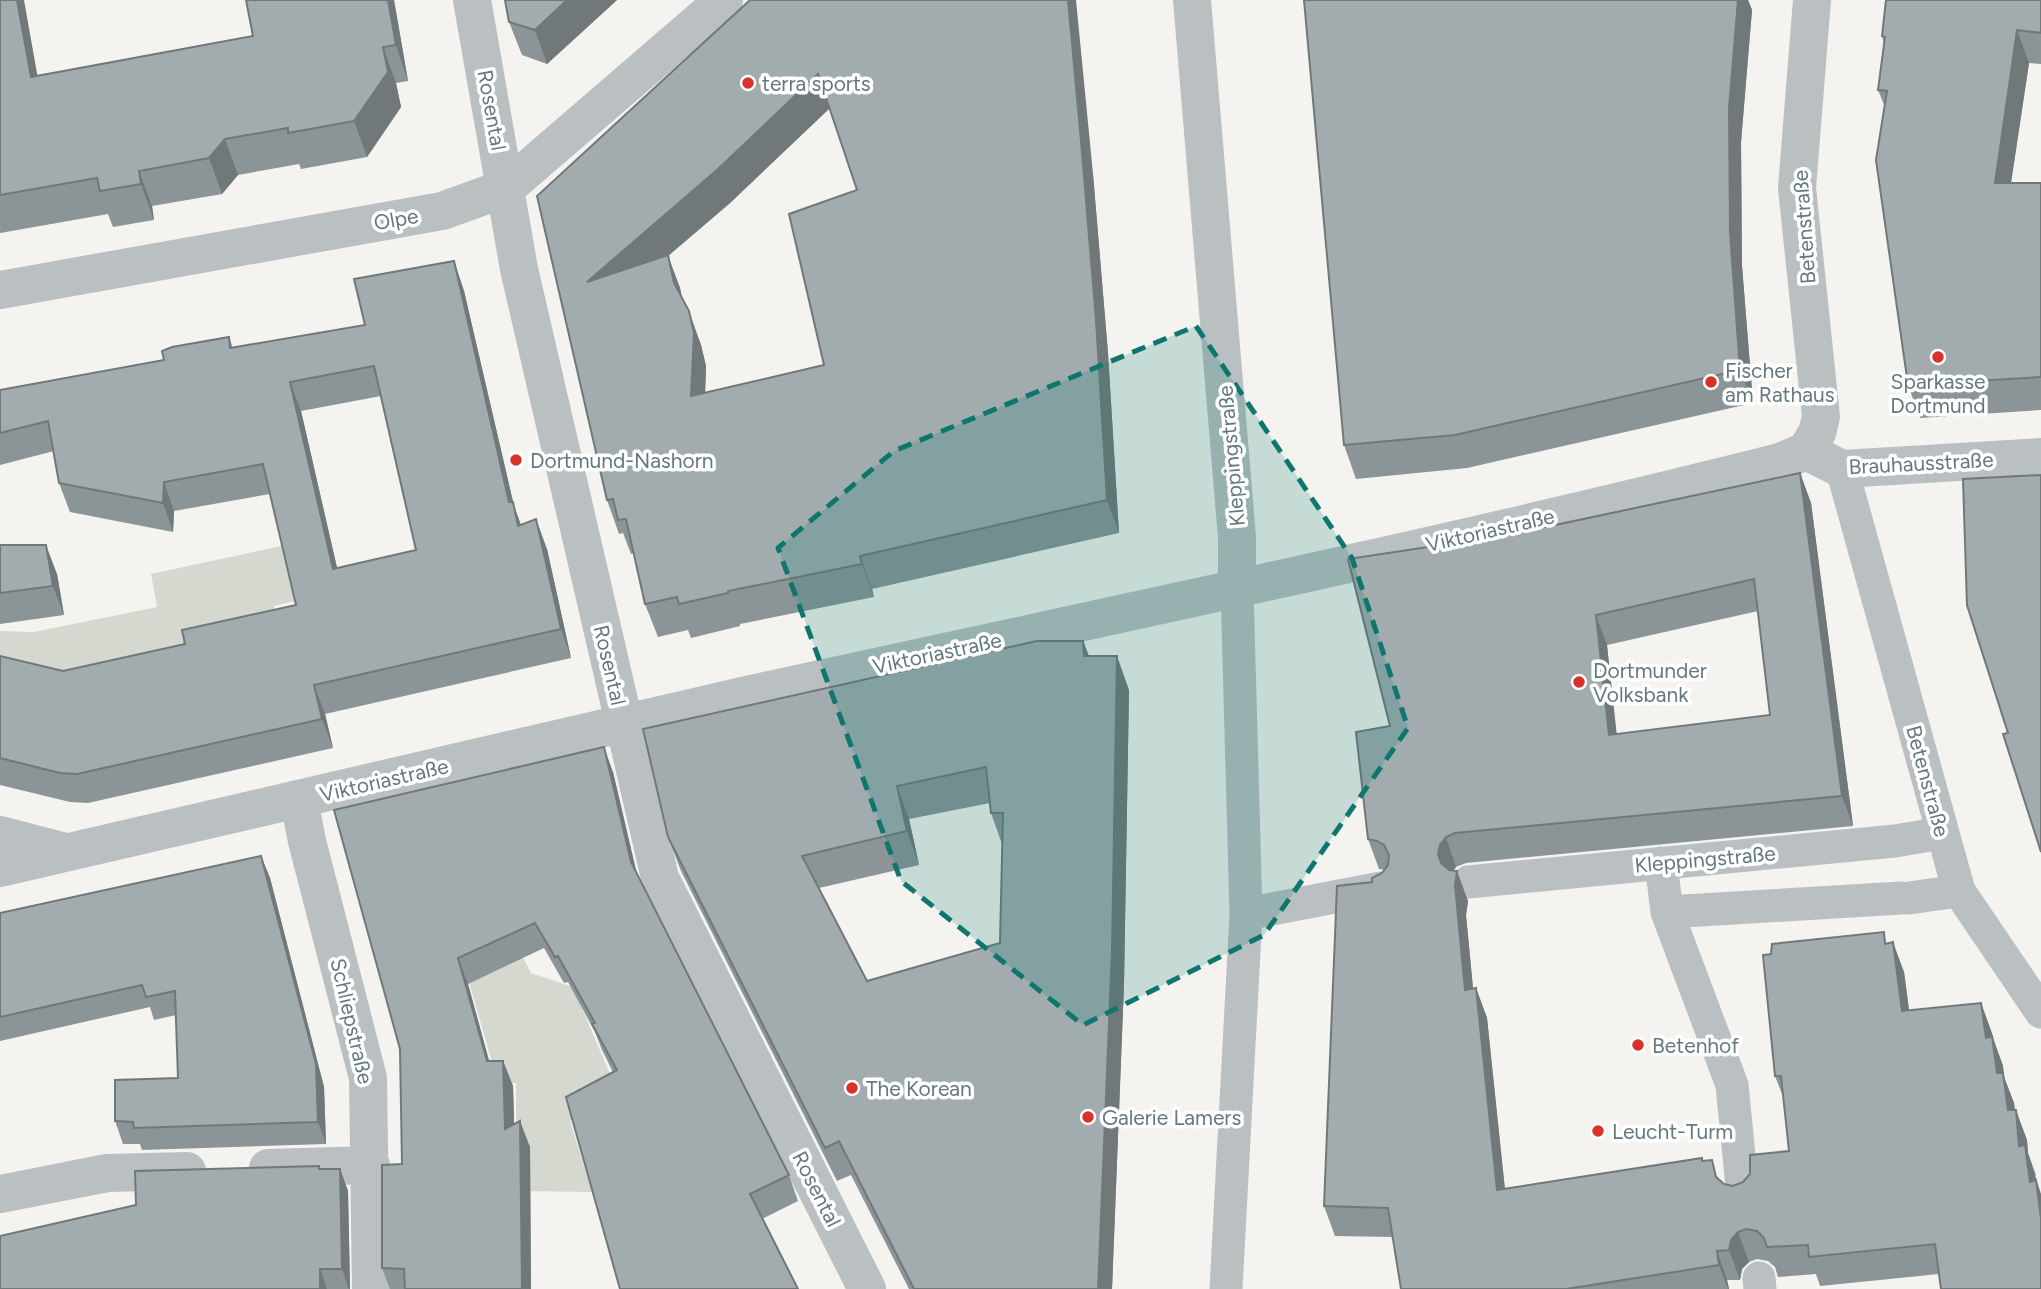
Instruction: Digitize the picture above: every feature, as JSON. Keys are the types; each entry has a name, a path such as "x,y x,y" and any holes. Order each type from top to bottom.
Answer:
{"street":[{"name":"Rosental","path":"472,0 519,269 660,877 867,1289"},
{"name":"Olpe","path":"0,290 442,211 506,188 724,0"},
{"name":"Kleppingstraße","path":"1192,0 1237,537 1246,914 1226,1289"},
{"name":"Betenstraße","path":"1806,451 1817,433 1821,417 1797,188 1812,0"},
{"name":"Viktoriastraße","path":"0,868 623,722 1237,588 1748,471 1806,451"},
{"name":"Brauhausstraße","path":"1806,451 1842,469 2041,457"},
{"name":"Betenstraße","path":"1842,469 1959,891 2041,1012"},
{"name":"Schliepstraße","path":"299,800 307,841 368,1078 371,1289"},
{"name":"Kleppingstraße","path":"1468,882 1661,863 1770,876 1895,841 1942,833"},
{"name":"Viktoriastraße","path":"0,835 66,853"},
{"path":"1661,863 1667,912 1732,1086 1743,1196"},
{"path":"1667,912 1770,876 1905,898 1959,891"},
{"path":"1246,914 1381,888"},
{"path":"0,1194 107,1173 371,1165"}],"highlighted area":[{"path":"1196,326 1352,558 1408,728 1264,935 1083,1025 901,881 778,548 894,451"}],"shaded area":[{"path":"281,546 295,601 274,606 280,636 193,671 0,677 0,631 34,632 157,607 151,574"},
{"path":"513,938 531,973 573,987 618,1093 570,1121 592,1192 522,1191 516,1135 516,1083 498,1083 461,954"}],"building":[{"path":"0,0 17,0 31,77 253,36 246,0 388,0 396,45 383,47 388,72 354,121 288,133 288,128 225,139 209,158 139,171 141,184 100,191 97,178 0,195"},
{"path":"505,0 567,0 535,30 509,22"},
{"path":"750,0 1068,0 1096,320 1107,500 860,556 862,564 728,591 679,604 677,597 645,604 626,519 618,520 613,499 607,500 537,196","holes":["818,74 857,190 789,214 824,365 691,396 694,333 689,311 674,283 668,255 587,282 718,169"]},
{"path":"1304,0 1738,0 1729,108 1730,232 1740,370 1455,435 1344,445"},
{"path":"1886,0 2041,0 2041,33 2017,30 1995,183 2041,183 2041,377 1908,385 1876,160 1887,91 1878,90 1885,37 1882,36"},
{"path":"454,261 509,502 513,502 518,526 536,519 561,629 314,685 322,719 77,774 60,773 0,758 0,656 63,671 185,644 182,630 296,605 263,464 164,482 163,503 59,483 48,421 0,433 0,390 164,360 162,351 172,347 229,337 230,348 365,325 354,279","holes":["374,366 416,550 333,569 290,382"]},
{"path":"1800,473 1842,796 1455,833 1446,837 1438,854 1441,863 1449,870 1457,871 1455,885 1465,990 1476,988 1497,1190 1702,1158 1702,1161 1712,1160 1716,1177 1724,1184 1733,1186 1743,1182 1750,1174 1750,1155 1789,1151 1781,1076 1775,1076 1763,955 1771,954 1772,944 1884,932 1885,944 1893,942 1902,1011 1981,1003 1986,1038 1992,1036 1997,1073 2003,1073 2008,1110 2016,1110 2019,1146 2025,1145 2030,1182 2036,1180 2041,1219 2041,1289 1941,1289 1935,1244 1809,1257 1808,1245 1767,1247 1764,1238 1757,1231 1746,1229 1738,1232 1731,1240 1729,1250 1717,1251 1719,1265 1566,1289 1401,1289 1388,1208 1324,1206 1337,886 1372,882 1372,878 1382,873 1388,865 1389,855 1384,845 1368,839 1356,732 1390,726 1348,559 1508,535","holes":["1754,579 1770,715 1609,735 1596,615"]},
{"path":"2041,475 2041,852 2003,734 2008,733 1967,605 1963,479"},
{"path":"0,545 46,545 53,586 0,593"},
{"path":"1037,641 1083,641 1084,656 1117,656 1112,950 1098,1289 914,1289 839,1141 825,1148 668,837 643,729","holes":["986,767 991,813 1003,813 1000,943 867,981 802,856 907,831 897,786"]},
{"path":"604,747 631,862 789,1175 750,1194 798,1289 620,1289 566,1097 617,1070 558,956 555,957 535,923 458,958 487,1061 503,1061 505,1129 520,1121 522,1289 405,1289 404,1269 382,1268 382,1165 402,1164 400,1049 334,810"},
{"path":"261,856 316,1064 318,1122 134,1128 133,1122 115,1121 115,1080 178,1078 175,991 146,997 142,985 0,1017 0,913"},
{"path":"319,1166 319,1169 340,1169 342,1269 320,1269 320,1289 0,1289 0,1236 136,1205 135,1171"}],"place":[{"name":"terra sports","path":"748,83"},
{"name":"Sparkasse Dortmund","path":"1938,357"},
{"name":"Fischer am Rathaus","path":"1711,382"},
{"name":"Dortmund-Nashorn","path":"516,460"},
{"name":"Dortmunder Volksbank","path":"1579,682"},
{"name":"Betenhof","path":"1638,1045"},
{"name":"The Korean","path":"852,1088"},
{"name":"Galerie Lamers","path":"1088,1117"},
{"name":"Leucht-Turm","path":"1598,1131"}]}
